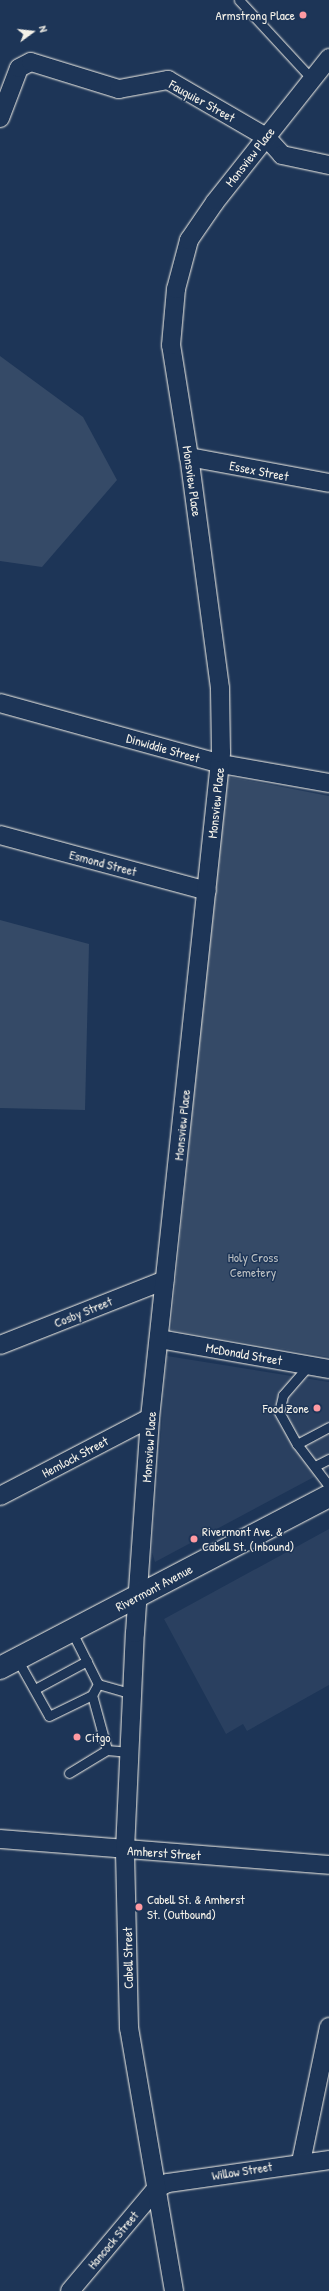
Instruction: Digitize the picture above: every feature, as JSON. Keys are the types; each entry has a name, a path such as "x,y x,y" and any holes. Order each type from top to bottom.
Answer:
{"main road":[{"name":"Rivermont Avenue","path":"9,1663 72,1632 329,1496"}],"street":[{"name":"Monsview Place","path":"138,1597 150,1418 221,764 220,688 189,458 171,345 176,289 189,240 311,78 329,58"},
{"name":"Fauquier Street","path":"0,118 19,68 31,62 119,89 168,80 266,137 282,155 329,165"},
{"name":"Essex Street","path":"189,458 329,483"},
{"name":"Dinwiddie Street","path":"0,703 221,764 329,783"},
{"name":"Esmond Street","path":"0,835 207,891"},
{"name":"Cosby Street","path":"0,1345 165,1280"},
{"name":"McDonald Street","path":"159,1339 329,1369"},
{"name":"Hemlock Street","path":"0,1496 150,1418"},
{"name":"Cabell Street","path":"138,1597 125,1850 129,2028 174,2291"},
{"name":"Amherst Street","path":"0,1839 329,1865"},
{"path":"301,2162 329,2027"},
{"name":"Willow Street","path":"156,2190 168,2183 301,2162 329,2160"},
{"name":"Hancock Street","path":"70,2291 156,2190"}],"lane":[{"path":"239,0 311,78"},
{"path":"309,1365 283,1395 279,1412 297,1444 316,1466 329,1486"},
{"path":"297,1444 329,1427"},
{"path":"316,1466 329,1459"},
{"path":"72,1632 98,1684 132,1694"},
{"path":"34,1689 87,1661"},
{"path":"9,1663 34,1689 49,1716 92,1695 98,1684"},
{"path":"92,1695 107,1750"},
{"path":"69,1773 107,1750 129,1752"}],"shaded area":[{"path":"167,1356 329,1382 329,1469 155,1562 152,1552"},
{"path":"329,1529 329,1685 247,1731 243,1724 226,1734 164,1619"}],"green space":[{"path":"0,356 83,417 117,480 42,567 0,561"},
{"name":"Holy Cross Cemetery","path":"225,776 329,796 329,1357 171,1330"},
{"path":"0,920 89,944 85,1110 0,1108"}],"place":[{"name":"Armstrong Place","path":"303,15"},
{"name":"Food Zone","path":"317,1408"},
{"name":"Rivermont Ave. & Cabell St. (Inbound)","path":"194,1539"},
{"name":"Citgo","path":"77,1737"},
{"name":"Cabell St. & Amherst St. (Outbound)","path":"139,1907"}]}
